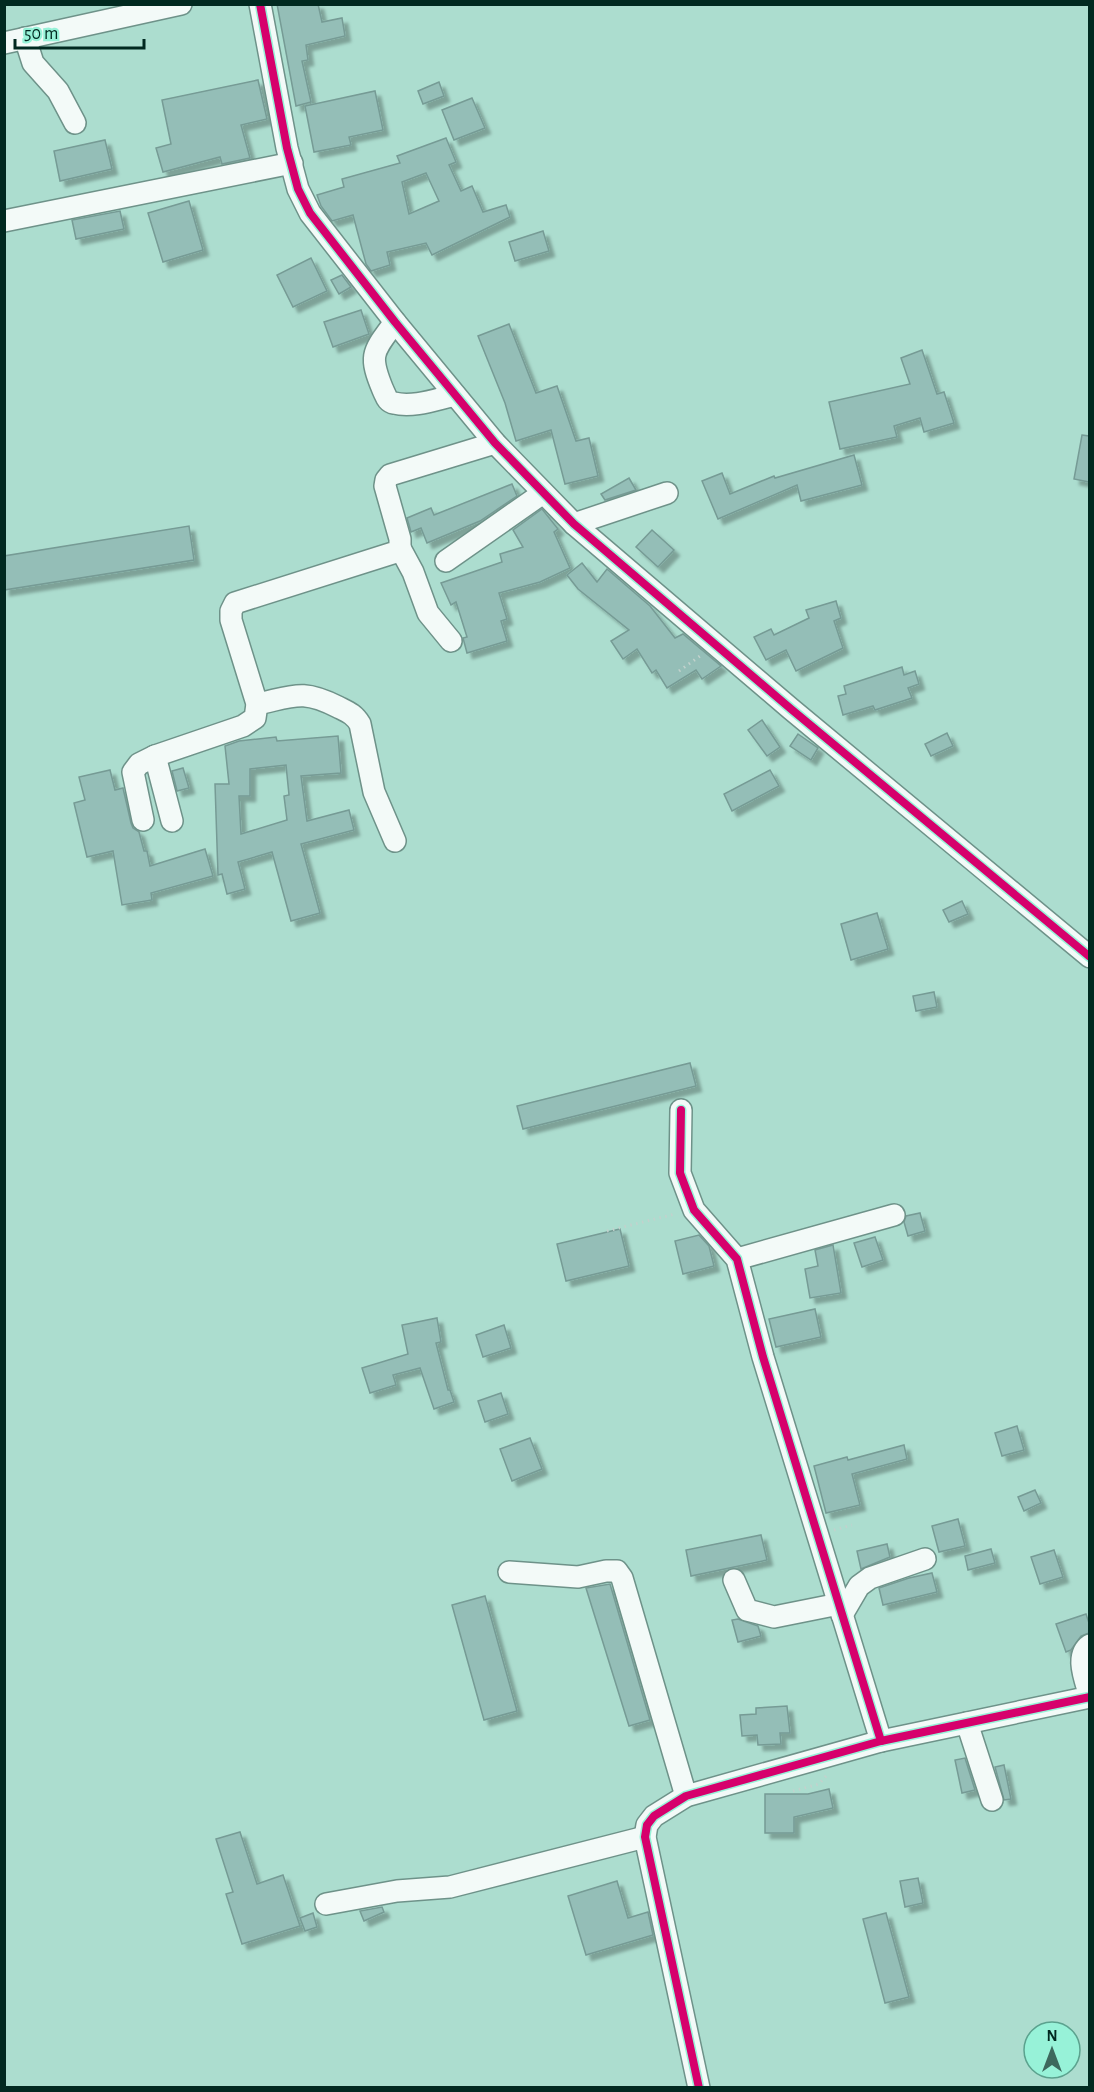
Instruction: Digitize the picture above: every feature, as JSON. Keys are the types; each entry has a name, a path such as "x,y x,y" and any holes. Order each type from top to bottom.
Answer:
{"street":[{"path":"4,43 181,4"},
{"path":"260,4 298,189 310,213 395,322 495,443 574,524 1089,957"},
{"path":"25,38 33,63 58,91 75,123"},
{"path":"4,220 292,163"},
{"path":"395,322 376,348 373,359 387,399 392,403 404,404 455,395"},
{"path":"451,641 428,614 413,572 400,548 400,539 385,486 386,480 390,475 495,443"},
{"path":"446,561 543,493"},
{"path":"574,524 667,493"},
{"path":"143,820 133,772 139,764 155,756 243,726 255,718 257,704 231,620 231,611 235,603 396,552 400,548"},
{"path":"257,704 300,694 310,695 355,715 360,724 374,792 395,842"},
{"path":"155,756 172,821"},
{"path":"681,1110 680,1173 694,1210 736,1259 763,1357 881,1741"},
{"path":"736,1259 894,1215"},
{"path":"734,1580 747,1610 760,1614 774,1617 841,1610 859,1586 870,1578 925,1559"},
{"path":"509,1572 578,1577 617,1571 622,1578 686,1796"},
{"path":"699,2088 645,1837 647,1825 654,1816 686,1796 881,1741 1089,1697 1081,1655 1089,1645"},
{"path":"967,1723 992,1800"},
{"path":"326,1904 397,1891 450,1887 645,1837"}],"path":[{"path":"679,670 715,644"},
{"path":"607,1231 694,1210"}],"building":[{"path":"277,4 318,4 322,22 342,18 345,36 306,45 308,60 302,61 311,102 296,106"},
{"path":"258,80 267,119 241,125 250,158 222,164 220,157 163,172 156,148 171,144 162,100"},
{"path":"439,82 444,96 423,104 418,91"},
{"path":"375,91 383,130 349,137 351,145 314,152 305,106"},
{"path":"472,98 485,128 454,140 442,110"},
{"path":"446,138 456,162 449,165 461,191 472,186 483,212 506,205 510,217 432,255 426,243 387,252 390,265 371,271 366,264 353,215 332,221 321,206 317,195 344,187 342,179 400,163 397,156","holes":["426,173 439,201 409,214 402,182"]},
{"path":"105,140 112,169 60,181 54,151"},
{"path":"189,201 203,250 163,262 148,213"},
{"path":"120,211 124,229 76,239 72,220"},
{"path":"543,231 549,251 515,261 509,242"},
{"path":"311,258 327,291 293,307 277,275"},
{"path":"342,275 351,287 339,294 331,280"},
{"path":"361,310 369,334 333,347 324,322"},
{"path":"509,324 536,393 557,386 576,441 589,438 598,476 565,484 551,430 516,441 505,403 478,336"},
{"path":"922,350 937,394 944,392 954,423 924,432 920,418 894,426 897,437 840,449 829,402 910,384 901,358"},
{"path":"1082,435 1089,436 1089,482 1074,479"},
{"path":"854,455 862,485 801,501 797,485 718,519 702,481 722,473 730,494 774,476 775,478"},
{"path":"629,478 636,490 605,500 601,494"},
{"path":"512,484 517,496 480,521 427,543 421,528 411,532 407,518 431,508 434,515"},
{"path":"542,509 558,529 554,532 570,568 540,582 499,593 507,619 501,621 507,641 467,653 463,638 467,637 456,602 451,605 441,583 502,562 500,554 523,547 513,530"},
{"path":"189,526 194,560 4,590 4,556"},
{"path":"652,530 674,550 658,567 636,547"},
{"path":"582,563 597,582 607,569 650,606 675,638 683,634 721,666 702,679 696,670 667,688 656,670 652,673 637,649 623,659 611,641 629,630 578,589 567,575"},
{"path":"836,601 841,618 834,621 843,648 796,671 786,650 766,660 754,637 771,629 774,635 809,618 806,610"},
{"path":"902,667 904,675 915,671 919,684 908,688 912,698 875,710 873,706 843,715 838,696 846,694 844,686"},
{"path":"762,720 780,747 767,756 748,730"},
{"path":"947,733 953,746 931,756 925,744"},
{"path":"798,734 818,748 811,760 790,746"},
{"path":"338,736 341,773 301,776 307,821 349,810 354,830 301,844 320,913 291,921 272,852 238,862 245,889 227,894 222,874 218,875 215,784 229,784 225,746 239,741 276,737 277,741","holes":["286,765 289,795 284,796 287,820 241,834 239,796 250,796 250,769"]},
{"path":"183,768 189,788 177,791 172,771"},
{"path":"110,770 115,790 123,788 131,823 133,828 139,832 150,866 205,849 213,876 151,893 152,900 122,905 113,851 87,857 74,803 85,800 79,777"},
{"path":"770,770 779,786 732,811 724,794"},
{"path":"962,901 968,914 949,922 943,910"},
{"path":"877,913 888,949 851,960 841,924"},
{"path":"934,992 937,1007 916,1011 913,996"},
{"path":"690,1063 696,1086 523,1129 517,1106"},
{"path":"920,1213 925,1231 908,1236 904,1222 906,1216"},
{"path":"620,1229 629,1266 566,1281 557,1244"},
{"path":"699,1235 709,1246 714,1266 683,1274 675,1241"},
{"path":"875,1237 883,1260 862,1267 854,1243"},
{"path":"833,1245 841,1293 810,1298 805,1269 818,1266 815,1250"},
{"path":"815,1309 821,1337 776,1347 769,1319"},
{"path":"437,1318 441,1342 436,1343 448,1390 454,1402 434,1409 420,1368 393,1375 396,1385 370,1393 362,1368 408,1354 402,1325"},
{"path":"504,1325 511,1348 483,1357 476,1335"},
{"path":"501,1393 508,1414 485,1422 478,1401"},
{"path":"1017,1426 1024,1450 1002,1456 995,1433"},
{"path":"530,1438 542,1469 512,1481 500,1449"},
{"path":"904,1445 907,1459 852,1474 860,1505 826,1513 814,1466 847,1457 848,1460"},
{"path":"1035,1490 1041,1503 1024,1511 1018,1497"},
{"path":"958,1519 965,1546 939,1552 932,1526"},
{"path":"761,1535 767,1560 691,1576 686,1550"},
{"path":"887,1544 890,1557 861,1569 857,1551"},
{"path":"991,1549 995,1563 968,1570 965,1556"},
{"path":"1054,1550 1063,1577 1040,1584 1031,1557"},
{"path":"932,1573 937,1592 883,1605 879,1588"},
{"path":"610,1584 650,1720 629,1726 586,1588"},
{"path":"485,1596 517,1711 484,1720 452,1605"},
{"path":"1086,1614 1089,1633 1081,1636 1071,1650 1066,1652 1056,1624"},
{"path":"738,1619 758,1626 761,1636 738,1642 732,1620"},
{"path":"787,1706 790,1733 780,1733 781,1744 758,1745 757,1735 742,1736 740,1715 756,1714 756,1708"},
{"path":"965,1758 975,1790 962,1793 955,1760"},
{"path":"1004,1765 1011,1799 1004,1800 995,1767"},
{"path":"829,1789 833,1808 794,1817 794,1833 765,1833 765,1794 808,1794"},
{"path":"240,1832 257,1884 283,1875 300,1926 242,1944 226,1894 233,1892 216,1839"},
{"path":"918,1878 923,1903 905,1907 900,1881"},
{"path":"617,1881 628,1918 648,1912 653,1935 586,1955 568,1896"},
{"path":"382,1907 384,1912 364,1921 360,1911"},
{"path":"313,1913 317,1927 305,1931 300,1918"},
{"path":"886,1913 909,1997 885,2003 863,1919"}],"cycle path":[{"path":"260,4 287,148 298,189 310,213 395,322 495,443 574,524 791,709 1090,957"},
{"path":"681,1110 680,1173 694,1210 737,1259 763,1357 881,1741"},
{"path":"699,2088 645,1837 647,1825 654,1816 686,1796 881,1741 1090,1697"}]}
